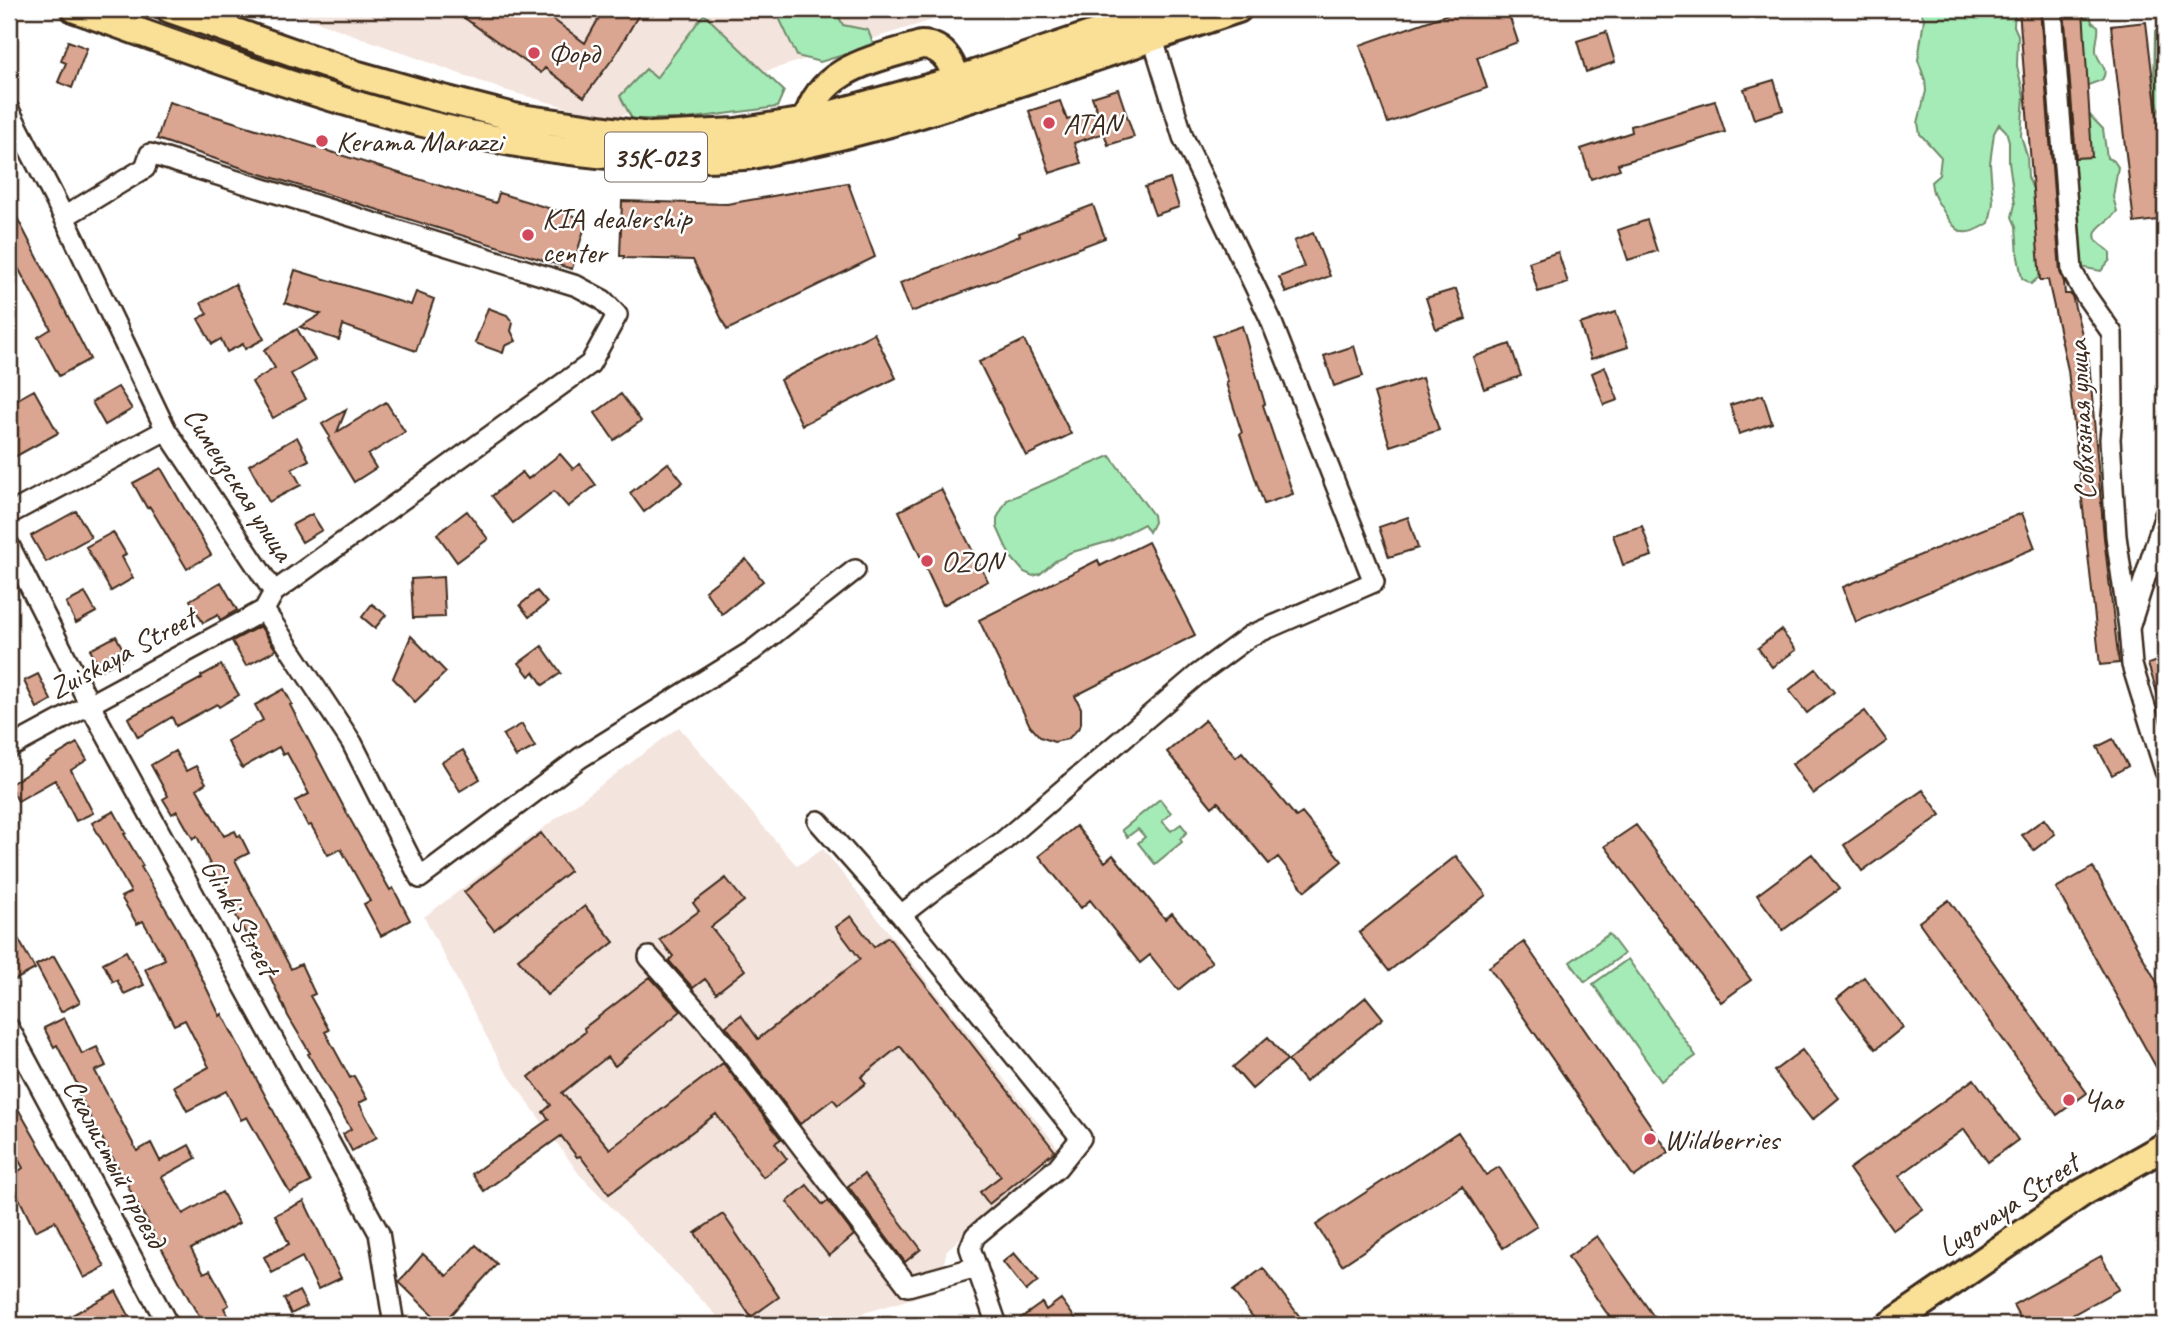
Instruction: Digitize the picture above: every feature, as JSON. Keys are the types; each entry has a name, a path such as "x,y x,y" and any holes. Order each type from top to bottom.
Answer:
{"main road":[{"name":"35К-023","path":"75,9 313,93 401,118 467,134 623,157 746,156 844,136 1168,9"},
{"name":"35К-023","path":"170,9 358,75 514,117 650,136 736,132 960,91 1238,9"},
{"path":"807,121 810,106 836,76 851,67 921,45 939,48 946,55 960,91"},
{"name":"Lugovaya Street","path":"1891,1325 2082,1193 2165,1146"}],"street":[{"name":"Совхозная улица","path":"2052,9 2072,271 2112,332 2113,405 2110,439 2116,536 2132,665 2165,771"},
{"path":"901,915 1002,842 1197,675 1250,636 1374,582 1270,318 1182,137 1152,36"},
{"name":"Симеизская улица","path":"9,110 64,217 166,430 274,592 264,610 352,743 420,878 580,758 752,651 855,570"},
{"path":"64,217 145,168 150,154 577,286 603,300 617,315 590,364 274,592"},
{"path":"9,514 166,430"},
{"path":"2129,628 2165,516"},
{"name":"Glinki Street","path":"9,545 90,705 379,1233 394,1325"},
{"name":"Zuiskaya Street","path":"9,748 264,610"},
{"path":"818,821 901,915 1081,1138 1057,1168 975,1236 970,1248 997,1325"},
{"path":"649,957 707,1023 908,1286 977,1267"},
{"name":"Скалистый проезд","path":"9,1028 168,1325"}],"shaded area":[{"path":"283,9 969,9 610,119 504,90"},
{"path":"679,727 797,866 823,849 1060,1150 947,1250 937,1291 824,1325 726,1325 579,1174 502,1066 424,917"}],"green space":[{"path":"775,9 835,9 843,25 868,30 874,46 820,62 797,56"},
{"path":"1920,9 2015,9 2017,66 2024,96 2021,136 2027,156 2028,177 2036,197 2035,217 2042,268 2039,277 2031,284 2022,278 2016,226 2012,217 2015,204 2009,141 2006,131 1999,124 1994,133 1990,163 1993,203 1989,223 1973,231 1962,232 1953,225 1934,195 1931,182 1939,175 1941,157 1920,134 1918,123 1926,91 1918,60 1924,19"},
{"path":"2055,9 2085,10 2090,15 2092,22 2098,26 2096,52 2105,70 2102,80 2088,85 2080,96 2066,101 2064,61 2068,39 2058,28"},
{"path":"704,14 784,91 777,107 686,119 632,119 620,96 646,69 656,78"},
{"path":"2165,27 2165,152 2154,89 2155,31"},
{"path":"2076,107 2083,108 2103,129 2107,158 2114,161 2118,167 2113,197 2117,211 2101,225 2095,236 2110,252 2110,260 2101,271 2080,267 2069,164 2073,134 2071,112"},
{"path":"1110,456 1153,515 1154,522 1149,532 1144,524 1111,541 1069,553 1040,574 1033,576 1024,572 1010,556 997,527 997,518 1007,500"},
{"path":"1160,799 1171,813 1162,821 1171,831 1181,824 1187,832 1180,839 1182,842 1155,864 1138,843 1145,837 1138,829 1127,837 1122,830"},
{"path":"1609,934 1624,954 1585,982 1570,962"},
{"path":"1628,959 1696,1056 1661,1081 1593,984"}],"building":[{"path":"452,9 539,9 585,43 604,9 642,9 614,57 584,97 545,68 541,73"},
{"path":"1462,9 1507,9 1518,42 1477,57 1487,88 1388,123 1360,45"},
{"path":"2019,9 2040,9 2060,272 2065,294 2072,296 2089,361 2104,538 2119,663 2100,665 2068,370 2048,280 2040,280"},
{"path":"2064,9 2083,9 2092,157 2076,158"},
{"path":"2146,22 2165,182 2165,219 2134,223 2111,26"},
{"path":"1606,32 1615,62 1586,72 1577,41"},
{"path":"68,41 87,48 72,88 58,82 66,63 61,61"},
{"path":"1774,80 1783,110 1754,119 1744,89"},
{"path":"1118,89 1134,137 1108,145 1104,133 1074,143 1081,163 1050,173 1029,111 1060,101 1067,120 1097,110 1092,97"},
{"path":"1715,101 1725,132 1618,164 1620,169 1591,179 1581,149 1632,132 1631,126"},
{"path":"169,102 496,203 499,193 587,220 572,269 251,171 157,139"},
{"path":"1170,179 1179,207 1155,215 1145,187"},
{"path":"848,183 875,257 727,330 693,260 620,256 622,201 727,204"},
{"path":"9,202 90,359 59,376 38,337 51,329 9,251"},
{"path":"1093,205 1105,238 911,312 900,283"},
{"path":"1647,220 1657,251 1628,260 1618,230"},
{"path":"1313,233 1330,276 1286,293 1279,277 1304,267 1294,241"},
{"path":"1558,252 1568,283 1538,292 1529,262"},
{"path":"295,270 411,305 416,292 434,299 416,351 343,325 339,340 300,327 321,314 285,303"},
{"path":"235,284 264,339 245,349 243,344 227,352 221,339 212,344 198,319 207,314 201,303"},
{"path":"1456,289 1466,319 1436,329 1426,298"},
{"path":"488,308 507,315 513,323 511,331 516,341 505,346 503,353 475,343"},
{"path":"1616,312 1628,347 1591,359 1580,324"},
{"path":"1242,326 1265,404 1263,405 1293,494 1264,504 1240,434 1242,433 1226,383 1228,382 1213,336"},
{"path":"297,329 315,360 291,374 306,399 273,418 252,382 275,368 264,350"},
{"path":"874,333 896,378 802,425 780,380"},
{"path":"1024,340 1071,434 1026,456 979,362"},
{"path":"1510,344 1521,376 1484,389 1473,357"},
{"path":"1354,346 1363,376 1334,386 1324,356"},
{"path":"1605,367 1618,400 1604,405 1592,373"},
{"path":"1422,378 1439,430 1390,446 1374,393"},
{"path":"118,387 132,409 105,425 92,402"},
{"path":"34,390 58,433 9,460 9,404"},
{"path":"621,394 641,421 614,440 595,413"},
{"path":"1763,395 1772,423 1739,434 1730,405"},
{"path":"386,402 405,432 368,455 376,468 354,482 322,424 346,410 337,432"},
{"path":"297,437 309,460 292,469 301,485 269,502 249,465"},
{"path":"560,454 573,469 580,464 596,485 568,507 554,491 513,523 492,496 522,472 528,479"},
{"path":"668,463 683,482 644,512 630,493"},
{"path":"161,468 211,555 187,569 133,483"},
{"path":"941,489 988,581 943,605 899,511"},
{"path":"76,511 91,537 46,562 31,536"},
{"path":"467,511 488,539 457,562 437,534"},
{"path":"2022,513 2035,548 1856,622 1843,587"},
{"path":"312,514 322,530 302,542 292,525"},
{"path":"1408,517 1418,548 1389,557 1379,527"},
{"path":"1642,526 1652,556 1623,565 1613,535"},
{"path":"113,532 126,554 122,557 133,578 111,591 86,547"},
{"path":"1148,542 1195,635 1075,696 1081,708 1081,723 1068,739 1054,742 1040,737 1030,726 979,620 1098,560 1100,566"},
{"path":"746,559 763,581 722,614 705,591"},
{"path":"443,577 445,617 413,618 411,579"},
{"path":"221,582 237,610 220,620 218,615 203,623 190,600"},
{"path":"537,591 547,603 529,617 520,605"},
{"path":"85,593 96,612 76,623 66,603"},
{"path":"372,604 386,615 375,628 362,617"},
{"path":"260,626 276,650 246,666 232,641"},
{"path":"1781,630 1796,650 1772,667 1758,648"},
{"path":"116,636 127,657 101,670 90,650"},
{"path":"411,636 446,672 415,702 393,678"},
{"path":"542,646 561,673 543,685 534,672 529,676 519,663"},
{"path":"2165,658 2165,708 2162,708 2148,664"},
{"path":"221,665 239,695 176,726 172,717 138,737 128,718"},
{"path":"1816,669 1834,692 1807,713 1789,690"},
{"path":"38,674 51,700 37,708 24,681"},
{"path":"284,689 350,819 410,920 381,936 364,904 370,901 341,849 328,855 295,801 309,794 287,753 283,755 279,747 242,768 227,741 263,720 255,705"},
{"path":"1865,711 1887,741 1813,794 1792,764"},
{"path":"1205,720 1236,757 1242,752 1296,817 1302,813 1342,861 1305,891 1278,857 1269,864 1218,802 1212,807 1167,752"},
{"path":"522,724 535,747 516,757 503,735"},
{"path":"2113,739 2128,766 2112,775 2097,747"},
{"path":"77,743 87,760 71,770 93,813 76,821 55,780 18,801 9,785"},
{"path":"463,750 480,779 460,791 442,762"},
{"path":"175,751 186,771 196,766 206,783 197,789 224,836 235,831 238,837 240,835 249,853 235,860 291,969 301,964 315,994 310,996 329,1030 325,1032 350,1078 354,1076 367,1099 359,1103 377,1137 352,1151 343,1134 351,1129 288,1016 266,967 264,968 217,880 197,836 193,839 177,811 172,814 163,799 168,796 151,765"},
{"path":"1923,790 1941,815 1862,871 1844,845"},
{"path":"114,811 143,866 141,867 180,933 220,1016 222,1014 311,1182 290,1193 247,1117 241,1120 226,1091 187,1111 174,1086 209,1067 185,1020 174,1025 145,969 165,959 143,921 137,924 121,897 131,892 92,823"},
{"path":"2044,819 2055,834 2034,850 2022,835"},
{"path":"1636,825 1751,980 1721,1002 1605,846"},
{"path":"1076,826 1105,862 1113,855 1165,919 1172,913 1212,962 1178,990 1150,955 1140,963 1090,900 1081,908 1039,856"},
{"path":"541,833 570,871 494,930 464,892"},
{"path":"1812,854 1839,889 1783,930 1757,895"},
{"path":"1456,856 1486,895 1389,971 1359,933"},
{"path":"2093,867 2165,997 2165,1083 2056,888"},
{"path":"726,878 744,901 711,927 745,970 716,993 705,979 693,988 669,961 673,956 660,940 699,911 693,903"},
{"path":"1949,900 2087,1093 2057,1115 1919,922"},
{"path":"585,906 614,942 547,995 518,959"},
{"path":"851,916 874,947 888,937 1055,1151 989,1204 980,1192 1001,1176 900,1046 861,1077 866,1083 838,1105 833,1099 800,1124 726,1026 741,1015 758,1039 860,959 836,927"},
{"path":"9,922 35,969 13,981 9,972"},
{"path":"1524,942 1669,1152 1634,1177 1489,967"},
{"path":"126,951 144,985 124,994 117,980 113,982 103,963"},
{"path":"54,956 80,1002 61,1012 36,965"},
{"path":"650,977 681,1011 615,1066 607,1057 562,1093 610,1149 723,1063 781,1139 775,1143 787,1159 763,1177 716,1114 609,1194 561,1136 484,1191 472,1174 549,1119 543,1112 551,1105 529,1077 585,1032 584,1028"},
{"path":"1864,977 1903,1027 1876,1049 1837,999"},
{"path":"1366,997 1383,1018 1305,1082 1288,1061"},
{"path":"64,1018 82,1054 97,1047 106,1066 95,1071 137,1151 151,1143 160,1161 189,1145 196,1158 162,1177 183,1214 222,1192 239,1223 191,1249 204,1273 210,1270 229,1305 224,1308 233,1325 204,1325 189,1299 78,1093 81,1092 57,1045 54,1047 44,1028"},
{"path":"1268,1037 1287,1060 1252,1089 1233,1067"},
{"path":"1802,1050 1839,1098 1812,1120 1774,1071"},
{"path":"1974,1079 2018,1140 1988,1162 1964,1129 1899,1176 1923,1209 1893,1230 1849,1169"},
{"path":"9,1093 105,1267 84,1278 55,1221 35,1231 9,1178 23,1168 9,1142"},
{"path":"1458,1132 1486,1175 1499,1167 1537,1226 1503,1248 1462,1186 1342,1265 1316,1225"},
{"path":"864,1174 921,1249 905,1262 848,1186"},
{"path":"807,1185 823,1205 828,1201 854,1235 829,1256 787,1202"},
{"path":"304,1201 341,1278 318,1289 302,1257 272,1273 264,1257 289,1244 275,1215"},
{"path":"723,1214 779,1297 751,1317 695,1233"},
{"path":"1597,1236 1660,1325 1615,1325 1568,1257"},
{"path":"476,1245 497,1264 442,1324 399,1282 423,1254 447,1276"},
{"path":"1014,1253 1038,1281 1026,1291 1003,1262"},
{"path":"2101,1256 2119,1289 2054,1325 2024,1325 2013,1305"},
{"path":"1263,1268 1306,1325 1259,1325 1233,1291"},
{"path":"116,1291 134,1325 54,1325"},
{"path":"299,1291 307,1306 291,1314 284,1299"},
{"path":"1061,1299 1080,1325 1011,1325 1042,1303 1046,1310"}],"place":[{"name":"Форд","path":"534,53"},
{"name":"ATAN","path":"1049,123"},
{"name":"Kerama Marazzi","path":"322,141"},
{"name":"KIA dealership center","path":"528,235"},
{"name":"OZON","path":"927,561"},
{"name":"Чао","path":"2069,1100"},
{"name":"Wildberries","path":"1650,1139"}]}
